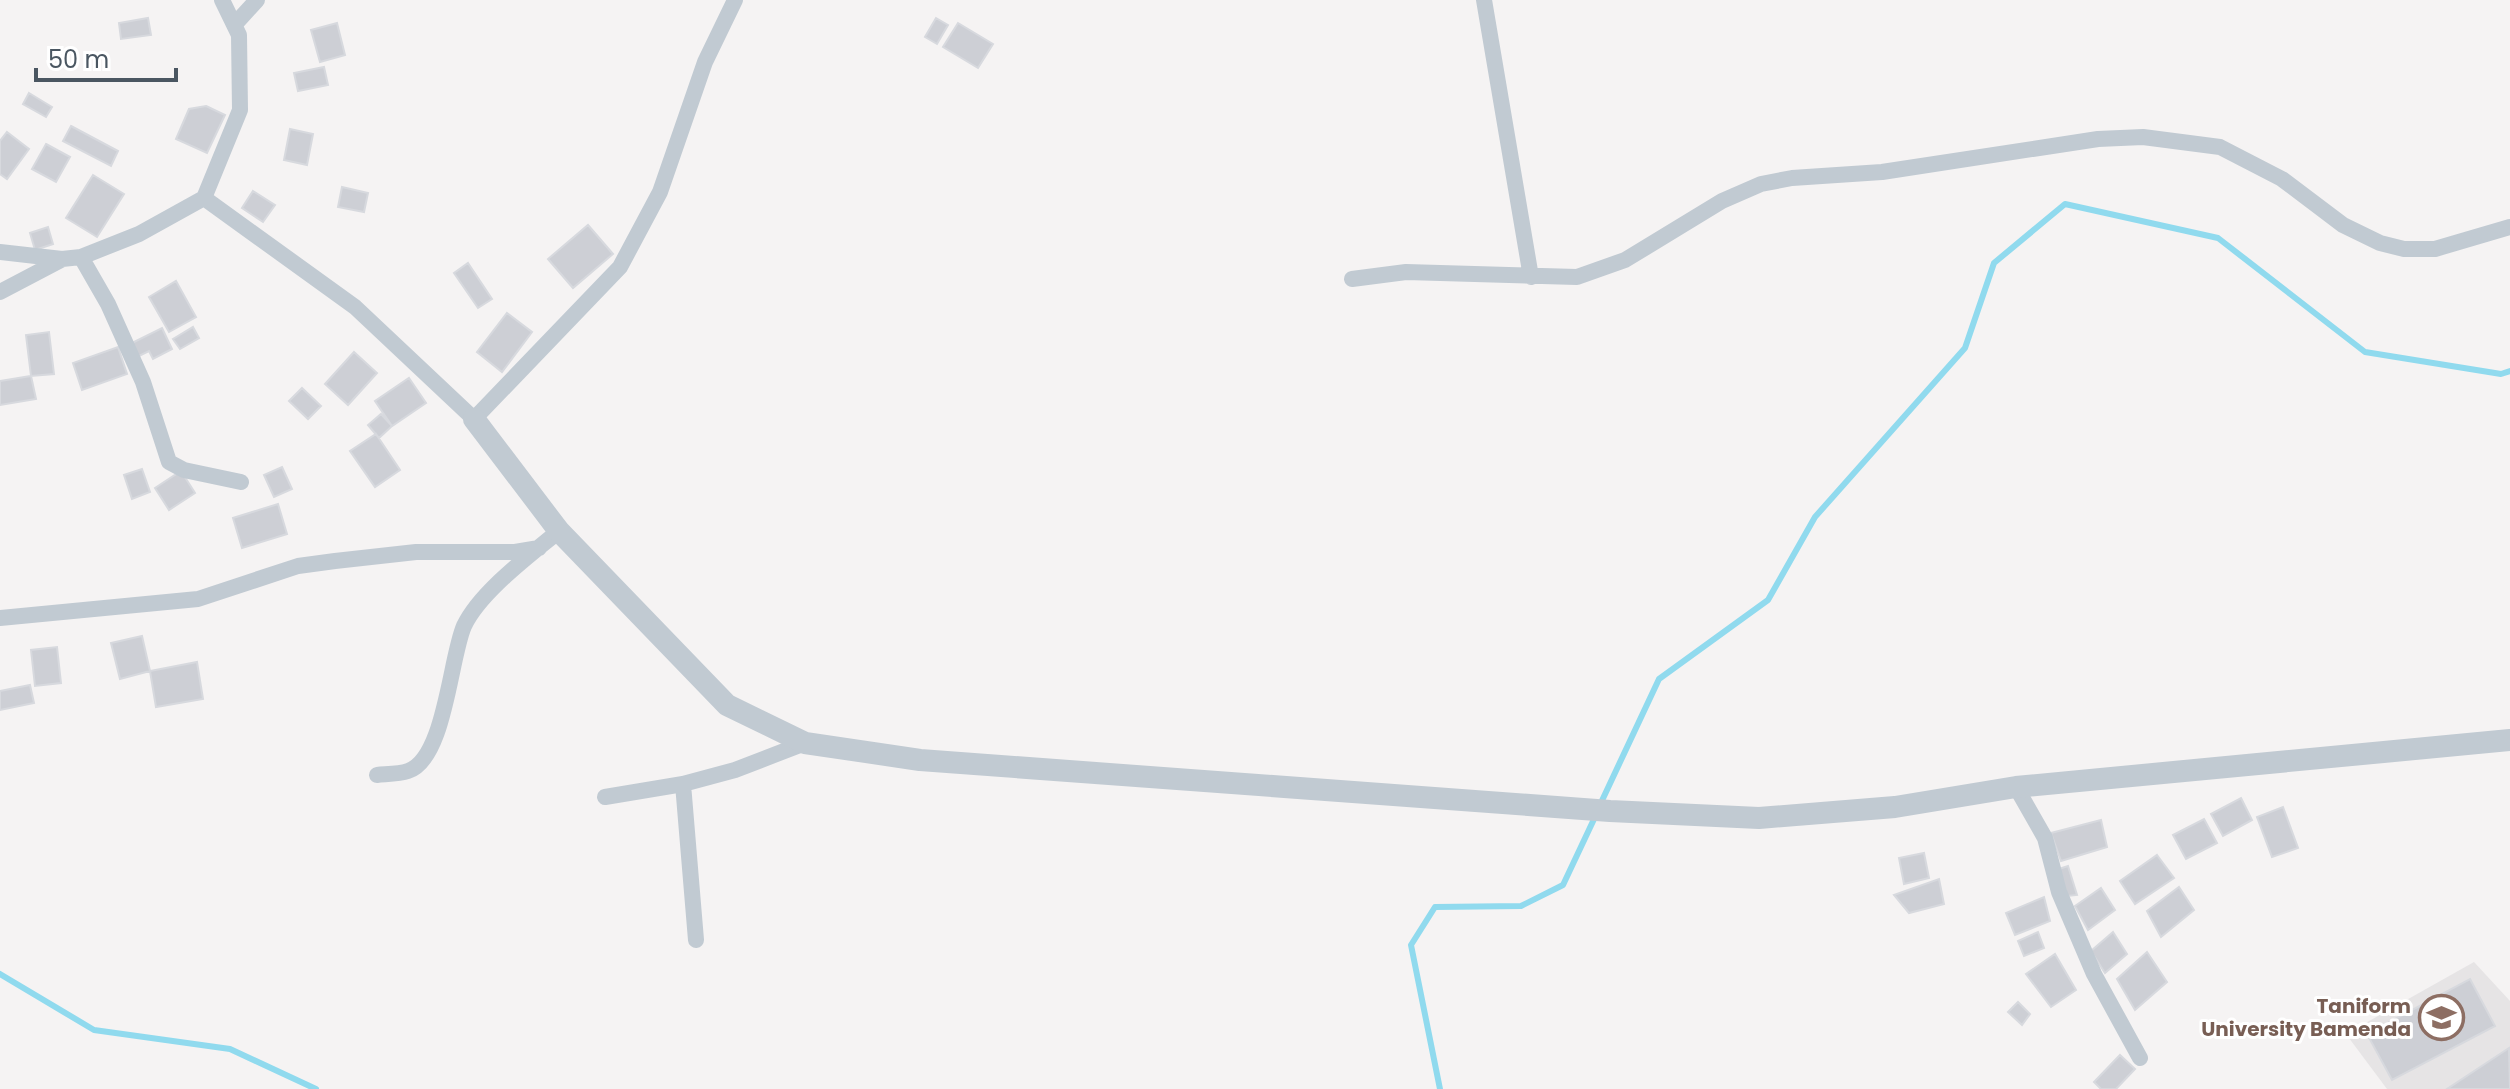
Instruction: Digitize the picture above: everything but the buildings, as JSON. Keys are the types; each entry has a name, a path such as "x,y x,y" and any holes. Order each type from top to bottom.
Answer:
{"street":[{"path":"0,252 62,259 81,257 139,234 204,198 240,110 239,35 236,23 222,0"},
{"path":"236,23 257,0"},
{"path":"474,419 620,267 660,192 705,62 735,0"},
{"path":"1484,0 1531,277"},
{"path":"1352,279 1406,272 1577,277 1625,260 1722,201 1761,184 1792,178 1882,172 2098,139 2143,137 2220,147 2282,179 2343,225 2380,243 2404,249 2435,249 2510,227"},
{"path":"204,198 355,307 474,419 559,531 727,705 805,743 920,760 1595,810 1759,818 1895,807 2016,787 2510,740"},
{"path":"81,257 108,304 143,382 169,462 184,470 241,482"},
{"path":"0,292 62,259"},
{"path":"377,775 409,771 426,756 440,722 465,625 495,588 559,531"},
{"path":"0,618 198,599 298,566 335,561 416,552 515,552 539,548"},
{"path":"605,797 683,784 735,770 805,743"},
{"path":"683,784 696,940"},
{"path":"2016,787 2045,838 2059,892 2094,974 2140,1058"}],"shaded area":[{"name":"Taniform University Bamenda","path":"2474,962 2510,1001 2510,1089 2387,1089 2346,1034"}],"waterway":[{"path":"1599,807 1659,679 1768,600 1815,517 1965,348 1994,263 2065,204 2218,238 2365,352 2501,374 2510,371"},
{"path":"1440,1089 1411,945 1435,907 1521,906 1563,885 1595,817"},
{"path":"0,974 94,1030 230,1049 316,1089"}],"place":[{"name":"Taniform University Bamenda","path":"2442,1018"}]}
